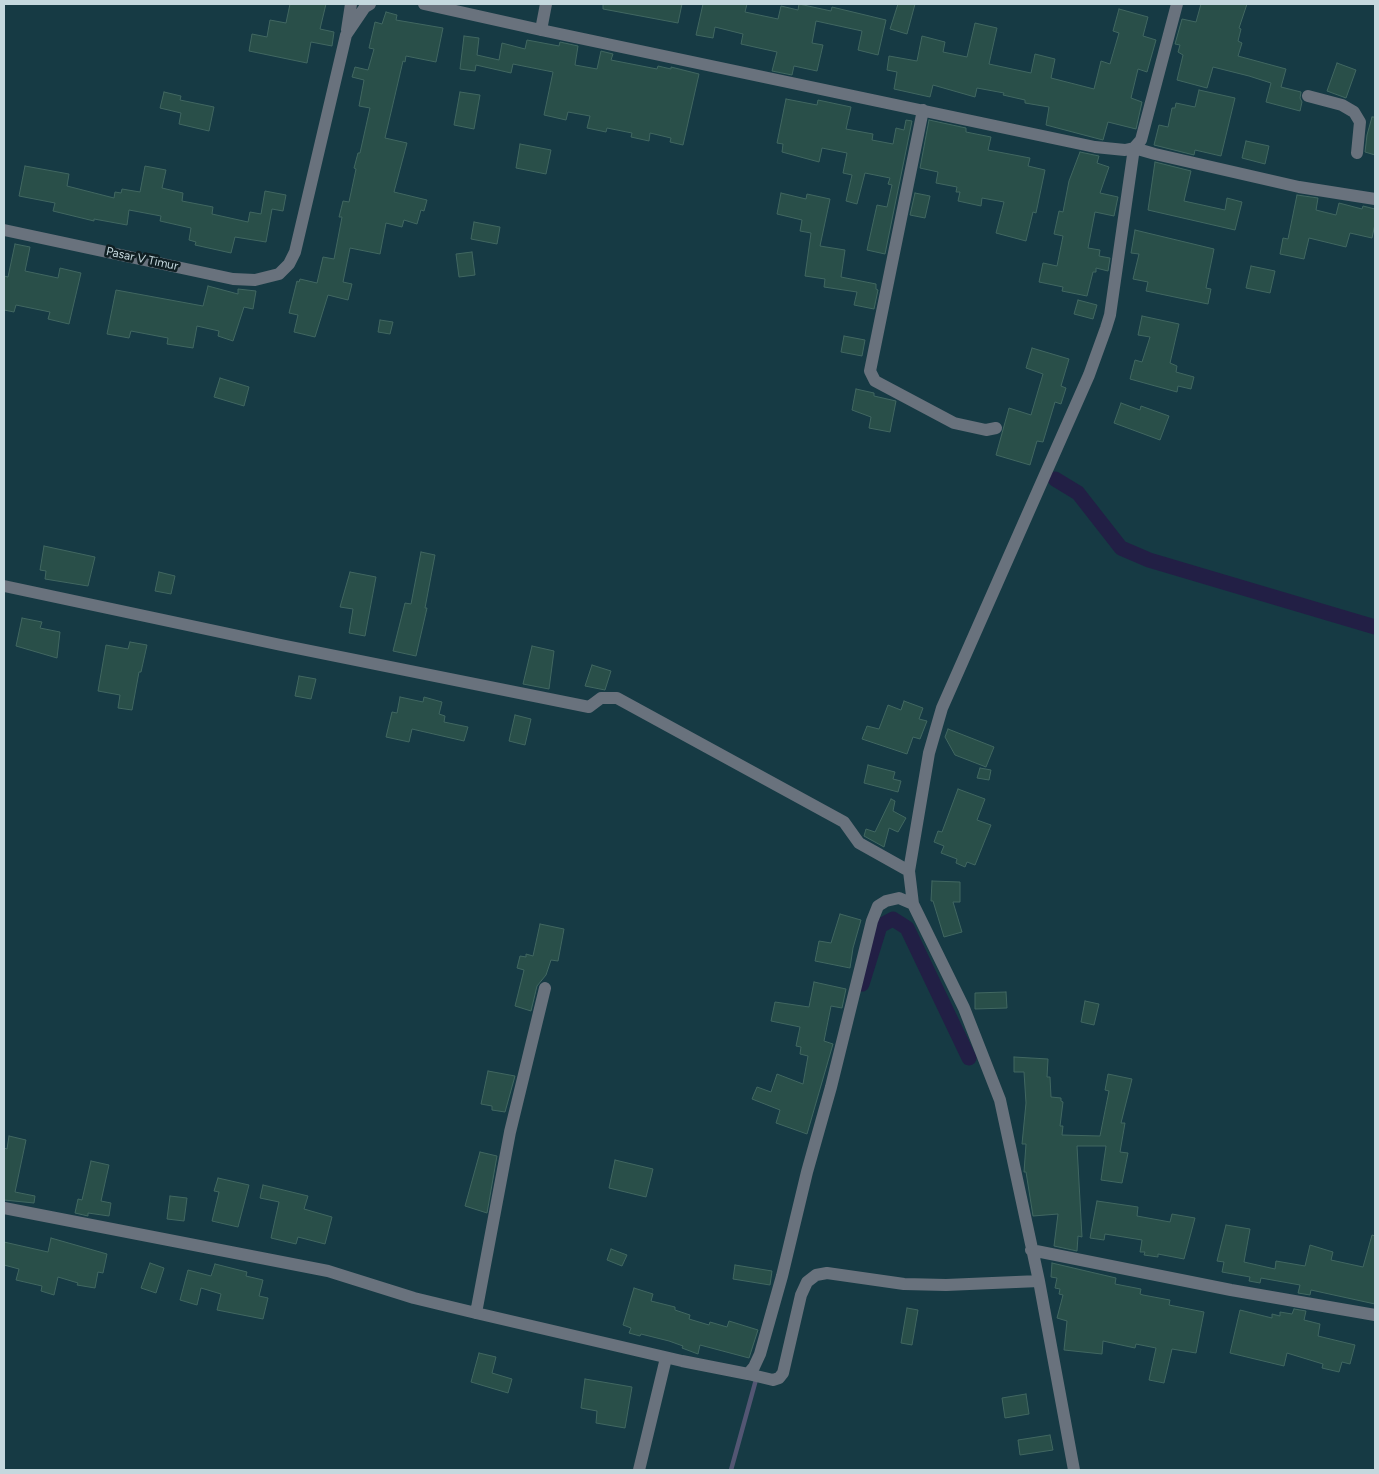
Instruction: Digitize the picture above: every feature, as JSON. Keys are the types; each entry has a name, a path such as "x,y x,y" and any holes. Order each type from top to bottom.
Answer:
{"street":[{"path":"346,35 351,4"},
{"path":"346,35 365,6 370,4"},
{"path":"424,4 1095,147 1126,150 1134,148 1299,186 1375,198"},
{"path":"541,30 546,4"},
{"path":"1074,1470 1039,1281 1000,1100 964,1008 913,904 909,871 930,753 942,708 1054,457 1089,375 1110,315 1134,148 1141,140 1146,127 1176,4"},
{"name":"Pasar V Timur","path":"4,230 233,279 255,280 280,274 290,264 295,252 346,35"},
{"path":"1308,96 1342,105 1354,112 1360,122 1356,153"},
{"path":"923,110 870,372 875,381 954,423 986,430 996,428"},
{"path":"4,586 281,645 589,706 601,698 617,698 844,822 859,843 909,871"},
{"path":"751,1375 760,1354 782,1276 872,921 878,906 886,900 899,898 913,904"},
{"path":"476,1313 510,1132 544,988"},
{"path":"4,1208 328,1271 414,1298 666,1358 768,1378 779,1378 783,1373 801,1295 807,1282 816,1275 827,1273 904,1284 946,1285 1039,1281"},
{"path":"1031,1250 1375,1314"},
{"path":"639,1470 666,1358"}],"building":[{"path":"290,4 326,4 320,29 334,32 332,46 311,42 307,63 249,51 252,34 267,37 270,20 286,23"},
{"path":"603,4 682,4 678,23 603,9"},
{"path":"703,4 747,4 745,12 778,19 781,6 798,10 799,4 831,11 832,7 886,20 878,55 858,50 862,31 816,21 812,43 823,45 817,71 794,66 792,75 772,71 777,52 741,44 743,34 715,27 713,38 696,35"},
{"path":"898,4 915,4 907,34 890,29"},
{"path":"1201,4 1247,4 1239,28 1241,29 1238,41 1242,43 1238,56 1286,69 1281,87 1301,92 1300,98 1302,102 1300,111 1266,102 1271,83 1249,76 1213,67 1207,88 1177,80 1183,55 1178,52 1180,45 1175,44 1182,19 1196,22"},
{"path":"1119,9 1148,17 1143,36 1156,40 1147,72 1138,69 1131,98 1142,102 1136,129 1108,122 1103,140 1046,125 1049,107 1025,103 1025,100 1003,95 1004,93 977,88 975,97 933,85 930,97 894,89 897,72 887,70 889,56 917,61 922,36 945,42 943,52 967,57 975,23 997,28 989,64 1031,73 1035,54 1055,59 1051,78 1094,89 1101,61 1110,64 1119,33 1113,31"},
{"path":"386,12 397,15 396,20 443,28 436,62 406,56 405,62 403,61 385,138 407,143 394,192 427,200 424,211 421,210 417,224 404,220 402,227 386,223 380,254 350,248 343,282 352,284 348,300 328,295 315,337 294,332 298,315 289,313 297,281 299,282 300,279 317,283 323,257 334,259 342,217 339,217 343,201 349,202 356,169 354,168 358,153 360,153 370,108 359,106 364,80 352,77 355,67 368,70 374,49 369,48 375,22 382,24"},
{"path":"464,36 479,38 477,55 499,60 502,43 525,49 527,40 559,46 560,42 578,46 575,65 597,69 601,51 613,54 611,60 657,69 658,66 671,69 671,67 699,74 683,145 670,142 671,138 650,133 649,141 631,137 632,133 607,128 606,132 587,128 590,116 568,112 566,120 544,115 553,72 513,64 511,73 476,65 475,71 460,69"},
{"path":"1337,63 1356,70 1346,98 1327,91"},
{"path":"1199,90 1235,98 1221,156 1195,150 1194,155 1154,145 1159,125 1168,127 1172,108 1175,108 1176,103 1195,107"},
{"path":"164,92 181,96 180,100 214,107 209,131 179,124 181,113 160,108"},
{"path":"460,92 480,95 474,129 454,125"},
{"path":"786,99 817,105 818,100 851,107 846,129 873,134 872,140 893,144 896,128 904,130 906,120 912,121 885,254 867,250 877,205 887,207 892,185 888,184 890,178 865,173 857,204 846,201 852,175 843,173 847,153 822,148 819,162 782,152 783,144 777,143"},
{"path":"1372,117 1375,117 1375,155 1365,152"},
{"path":"929,120 966,128 966,132 991,137 988,150 1030,158 1028,166 1045,170 1036,213 1033,212 1026,241 996,233 1004,202 982,198 981,206 958,201 960,192 956,192 957,187 936,183 938,172 920,168"},
{"path":"1246,141 1269,146 1265,164 1242,158"},
{"path":"520,144 551,150 546,174 516,168"},
{"path":"1080,152 1099,156 1097,163 1109,167 1100,193 1118,197 1114,216 1095,212 1088,248 1100,250 1099,256 1110,258 1108,271 1096,268 1096,272 1093,272 1087,296 1062,291 1063,287 1039,282 1043,263 1057,266 1063,236 1054,234 1059,211 1063,212 1069,181"},
{"path":"1155,162 1191,171 1184,201 1225,210 1227,198 1242,202 1235,230 1148,210"},
{"path":"25,166 69,174 67,186 114,198 115,192 121,193 122,189 140,192 145,166 166,170 162,188 183,193 182,201 213,207 212,214 248,222 250,212 261,214 265,191 286,195 283,211 272,209 266,242 235,237 231,253 195,245 196,242 189,240 191,228 160,221 161,216 129,210 127,225 94,219 94,221 53,211 55,203 19,196"},
{"path":"781,193 806,199 807,194 830,199 820,246 845,250 841,277 876,284 876,289 878,290 874,309 854,305 857,292 824,287 825,279 805,276 811,233 800,231 802,220 777,214"},
{"path":"915,193 930,196 925,218 910,215"},
{"path":"1297,195 1318,198 1316,210 1336,215 1339,203 1362,209 1363,206 1375,209 1375,224 1372,238 1350,233 1346,247 1309,238 1304,259 1280,254 1283,238 1288,239"},
{"path":"474,222 500,227 497,244 471,239"},
{"path":"1135,230 1214,249 1206,288 1211,289 1208,304 1146,291 1148,282 1133,279 1139,254 1131,253"},
{"path":"15,244 30,247 25,271 58,278 60,268 81,273 69,324 48,319 50,312 16,305 14,312 4,310 4,276 8,277"},
{"path":"472,252 475,275 459,277 456,254"},
{"path":"1251,266 1275,271 1270,293 1246,288"},
{"path":"208,286 238,294 238,289 256,291 253,309 244,307 233,341 218,336 219,331 197,326 193,348 167,344 168,338 131,331 129,338 107,334 116,290 203,306"},
{"path":"1078,300 1097,305 1093,319 1074,314"},
{"path":"1142,316 1179,324 1170,363 1177,366 1176,372 1194,377 1191,389 1178,386 1177,392 1130,379 1135,360 1142,362 1150,337 1138,335"},
{"path":"380,320 393,322 390,334 378,332"},
{"path":"844,336 865,340 862,356 841,352"},
{"path":"1032,348 1069,359 1061,386 1066,388 1061,404 1055,402 1043,442 1037,441 1030,465 996,455 1009,408 1031,415 1043,374 1026,368"},
{"path":"220,378 249,387 244,406 214,397"},
{"path":"856,389 874,393 874,396 896,401 890,432 869,428 871,417 852,410"},
{"path":"1121,403 1140,410 1141,406 1169,416 1160,440 1114,423"},
{"path":"44,546 95,557 88,586 45,579 46,571 40,570"},
{"path":"421,552 435,555 425,608 427,608 416,656 393,651 405,603 411,604"},
{"path":"159,572 175,576 171,594 155,591"},
{"path":"350,572 376,577 365,636 349,633 353,609 340,607"},
{"path":"22,618 42,622 40,628 60,632 57,658 16,646"},
{"path":"130,642 147,645 141,672 139,672 132,710 118,708 120,695 98,691 106,645 128,649"},
{"path":"532,646 554,651 549,689 523,684"},
{"path":"592,665 611,671 605,690 585,686"},
{"path":"299,676 316,679 311,699 295,696"},
{"path":"400,697 423,702 424,697 442,702 439,714 445,716 444,722 468,727 464,741 412,729 409,742 386,737 392,712 397,713"},
{"path":"904,701 923,708 919,719 927,721 920,739 913,737 907,754 862,739 867,726 879,729 888,705 901,710"},
{"path":"515,715 531,719 525,745 509,741"},
{"path":"948,729 994,747 986,767 955,755 945,737"},
{"path":"868,765 895,772 893,779 901,781 898,792 864,783"},
{"path":"980,768 991,770 989,780 977,778"},
{"path":"958,789 985,799 977,820 991,825 975,865 967,862 965,867 956,863 957,859 941,853 944,846 934,842 938,831 942,832"},
{"path":"891,799 895,801 893,811 906,818 898,832 889,828 884,847 864,836 866,829 875,832"},
{"path":"932,881 960,882 960,902 953,902 962,932 944,937 933,901 931,901"},
{"path":"840,914 861,920 853,948 850,968 815,961 819,941 831,943"},
{"path":"540,924 564,929 558,961 551,960 546,975 537,986 531,1011 515,1006 524,970 517,968 520,956 526,957 526,954 533,956"},
{"path":"814,982 846,989 842,1008 831,1006 824,1041 833,1044 807,1134 776,1123 780,1110 752,1099 757,1087 771,1092 777,1074 803,1084 808,1056 800,1054 801,1047 796,1046 800,1027 771,1021 775,1002 809,1007"},
{"path":"1006,992 1007,1008 975,1009 975,993"},
{"path":"1085,1001 1099,1004 1094,1025 1081,1022"},
{"path":"1014,1057 1048,1059 1047,1077 1050,1077 1051,1097 1061,1098 1063,1102 1060,1126 1063,1126 1062,1135 1100,1136 1109,1091 1105,1090 1108,1074 1132,1079 1121,1123 1125,1123 1120,1152 1128,1153 1122,1183 1101,1180 1106,1146 1077,1146 1082,1237 1078,1236 1077,1251 1054,1246 1058,1214 1033,1216 1026,1172 1024,1172 1026,1144 1022,1144 1026,1103 1024,1072 1014,1072"},
{"path":"488,1071 515,1076 505,1112 492,1110 492,1106 481,1104"},
{"path":"9,1136 26,1140 15,1192 35,1196 34,1203 4,1200 4,1148 7,1149"},
{"path":"480,1152 497,1156 487,1213 465,1206"},
{"path":"615,1160 653,1169 646,1197 609,1188"},
{"path":"91,1161 109,1165 101,1201 111,1203 109,1216 88,1213 88,1216 75,1213 78,1199 82,1200"},
{"path":"218,1178 249,1185 238,1227 212,1221 219,1192 214,1191"},
{"path":"263,1185 308,1196 304,1209 332,1217 325,1244 298,1237 296,1244 271,1238 279,1202 260,1198"},
{"path":"170,1196 187,1198 184,1221 167,1219"},
{"path":"1097,1201 1138,1207 1137,1216 1170,1222 1172,1214 1195,1218 1184,1259 1158,1254 1158,1257 1144,1255 1145,1252 1140,1252 1142,1240 1105,1234 1104,1240 1090,1238"},
{"path":"1226,1225 1250,1229 1244,1262 1275,1269 1276,1261 1305,1266 1310,1245 1333,1252 1331,1260 1363,1267 1372,1235 1375,1236 1375,1304 1311,1290 1310,1295 1298,1293 1300,1285 1261,1278 1260,1283 1249,1281 1250,1277 1222,1272 1224,1262 1217,1261"},
{"path":"51,1238 107,1254 103,1273 98,1272 95,1288 77,1285 78,1283 58,1277 54,1295 41,1291 42,1286 16,1280 19,1269 4,1265 4,1242 48,1252"},
{"path":"611,1249 627,1255 622,1266 607,1260"},
{"path":"150,1263 164,1268 156,1293 141,1288"},
{"path":"1052,1263 1116,1278 1115,1284 1141,1289 1140,1294 1170,1300 1169,1305 1204,1312 1196,1353 1172,1349 1164,1383 1149,1380 1156,1348 1136,1344 1135,1348 1103,1341 1102,1354 1064,1350 1067,1321 1057,1318 1063,1295 1059,1294 1060,1289 1055,1288 1057,1278 1051,1277"},
{"path":"215,1264 247,1272 246,1276 263,1280 259,1296 268,1298 263,1319 217,1310 221,1294 201,1288 197,1305 180,1300 188,1270 211,1276"},
{"path":"735,1265 772,1271 770,1285 733,1279"},
{"path":"634,1288 653,1294 651,1301 675,1307 675,1310 690,1315 689,1319 709,1325 710,1322 727,1327 729,1321 758,1330 749,1358 700,1345 698,1354 669,1341 629,1333 631,1328 623,1325"},
{"path":"907,1308 918,1310 912,1345 901,1343"},
{"path":"1294,1309 1306,1311 1304,1320 1320,1324 1318,1336 1355,1345 1350,1364 1342,1362 1339,1372 1322,1368 1323,1364 1287,1353 1284,1366 1230,1353 1240,1310 1272,1318 1272,1314 1280,1316 1280,1312 1292,1314"},
{"path":"479,1353 496,1357 492,1373 512,1379 508,1393 471,1382"},
{"path":"585,1379 632,1387 625,1428 596,1423 597,1411 581,1408"},
{"path":"1026,1394 1029,1414 1005,1418 1002,1398"},
{"path":"1050,1435 1053,1450 1020,1455 1018,1440"}],"waterway":[{"path":"1055,479 1078,493 1121,548 1149,560 1375,627"},
{"path":"862,984 880,926 893,919 907,928 969,1058"},
{"path":"731,1470 757,1376"}]}
